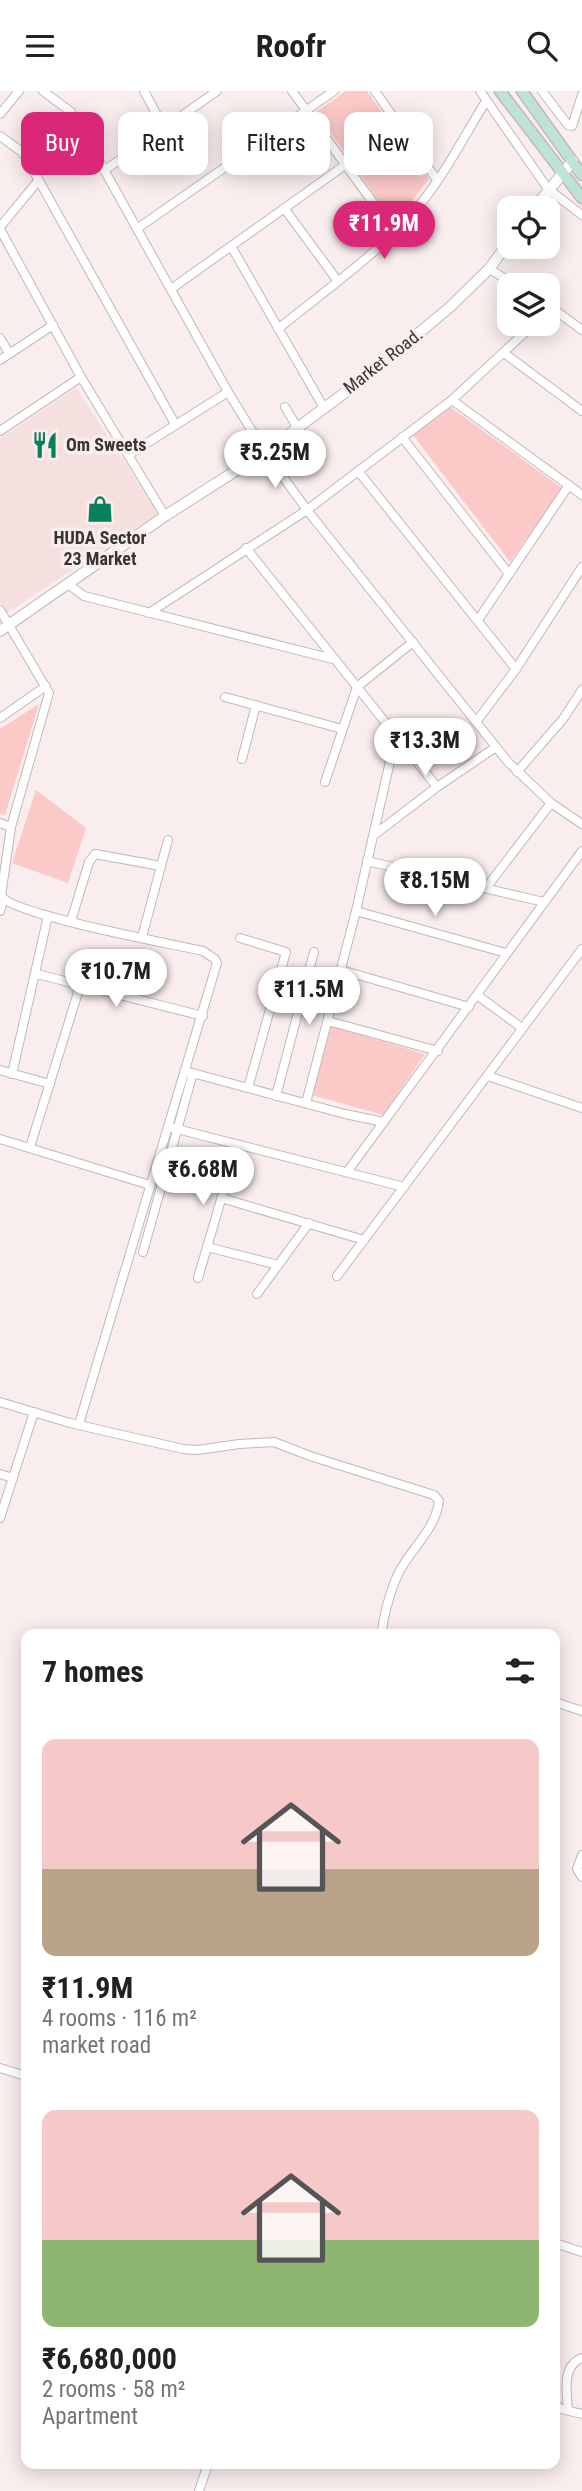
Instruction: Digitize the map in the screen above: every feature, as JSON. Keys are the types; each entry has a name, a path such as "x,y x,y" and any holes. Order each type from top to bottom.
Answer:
{"main road":[{"path":"500,91 582,198"},
{"path":"522,91 582,175"}],"street":[{"path":"0,114 19,91"},
{"path":"43,91 71,113 228,392 265,452 307,510 517,772 551,803 582,824"},
{"path":"144,91 155,112"},
{"path":"187,112 217,91"},
{"path":"292,91 344,164"},
{"path":"138,228 334,91"},
{"path":"375,91 437,180"},
{"path":"480,91 548,189 582,215"},
{"path":"542,91 568,125 572,126 582,98"},
{"path":"278,329 395,233 437,180 486,101"},
{"path":"0,136 22,152 175,425"},
{"path":"105,170 118,161"},
{"path":"543,196 573,161"},
{"path":"171,289 344,166"},
{"path":"352,175 395,233"},
{"path":"38,181 0,227 81,377 165,516"},
{"path":"284,208 337,280"},
{"path":"231,246 324,408"},
{"name":"Market Road.","path":"0,631 165,516 265,452 324,408 450,307 497,258"},
{"path":"489,269 497,274"},
{"path":"560,315 582,330"},
{"path":"0,360 53,325"},
{"path":"149,613 307,510 452,400 522,336"},
{"path":"0,338 9,353"},
{"path":"504,353 582,411"},
{"path":"0,431 81,377"},
{"path":"128,455 228,392"},
{"path":"452,400 582,495"},
{"path":"285,407 298,427"},
{"path":"402,437 509,574"},
{"path":"358,471 516,669"},
{"path":"478,620 569,485"},
{"path":"246,548 438,787"},
{"path":"476,722 516,669 582,567"},
{"path":"68,584 84,596 333,659"},
{"path":"0,610 46,686 48,698 11,827 0,888 3,901 0,911"},
{"path":"325,782 356,687 413,642"},
{"path":"0,718 46,686"},
{"path":"517,772 578,706 582,691"},
{"path":"225,697 342,729"},
{"path":"242,759 256,705"},
{"path":"306,1103 356,911 396,735"},
{"path":"373,836 496,747"},
{"path":"486,888 551,803"},
{"path":"0,823 11,827"},
{"path":"142,937 168,840"},
{"path":"347,1172 582,851"},
{"path":"71,921 89,862 95,854 161,866"},
{"path":"367,861 544,902"},
{"path":"3,901 48,916 203,951 215,959 217,964 143,1252"},
{"path":"356,911 506,953"},
{"path":"12,1074 37,974 48,916"},
{"path":"240,938 286,952 248,1088"},
{"path":"337,1276 582,949"},
{"path":"276,1096 313,952"},
{"path":"341,970 469,1007"},
{"path":"37,974 203,1016"},
{"path":"30,1147 80,986"},
{"path":"477,995 522,1028"},
{"path":"328,1021 438,1051"},
{"path":"0,1070 50,1084"},
{"path":"189,1072 384,1122"},
{"path":"488,1076 582,1108"},
{"path":"173,1128 404,1187"},
{"path":"79,1424 150,1185 173,1128"},
{"path":"0,1139 150,1185"},
{"path":"198,1278 237,1145"},
{"path":"221,1198 364,1240"},
{"path":"257,1294 309,1223"},
{"path":"207,1247 278,1265"},
{"path":"0,1402 183,1449 198,1450 247,1443 284,1444 310,1456 434,1495 439,1501 438,1508 425,1536 399,1573 384,1629"},
{"path":"0,1518 34,1412"},
{"path":"0,1474 13,1478"},
{"path":"560,1704 582,1711"},
{"path":"582,1855 578,1873 582,1877"},
{"path":"0,2068 21,2074"},
{"path":"560,2245 582,2252"},
{"path":"568,2410 567,2376 574,2362 582,2358"},
{"path":"560,2406 582,2414"},
{"path":"199,2491 206,2469"}],"shaded area":[{"path":"346,91 367,91 382,112 344,112 344,152 330,132 330,112 316,112"},
{"path":"360,175 426,175 429,179 394,223"},
{"path":"76,388 158,513 7,613 0,603 0,439"},
{"path":"449,406 562,488 510,562 413,435"},
{"path":"39,704 5,815 0,814 0,729"},
{"path":"36,790 86,828 68,883 12,863"},
{"path":"331,1026 425,1054 383,1115 312,1095"}],"place":[{"name":"Om Sweets","path":"45,445"},
{"name":"HUDA Sector 23 Market","path":"100,509"}]}
